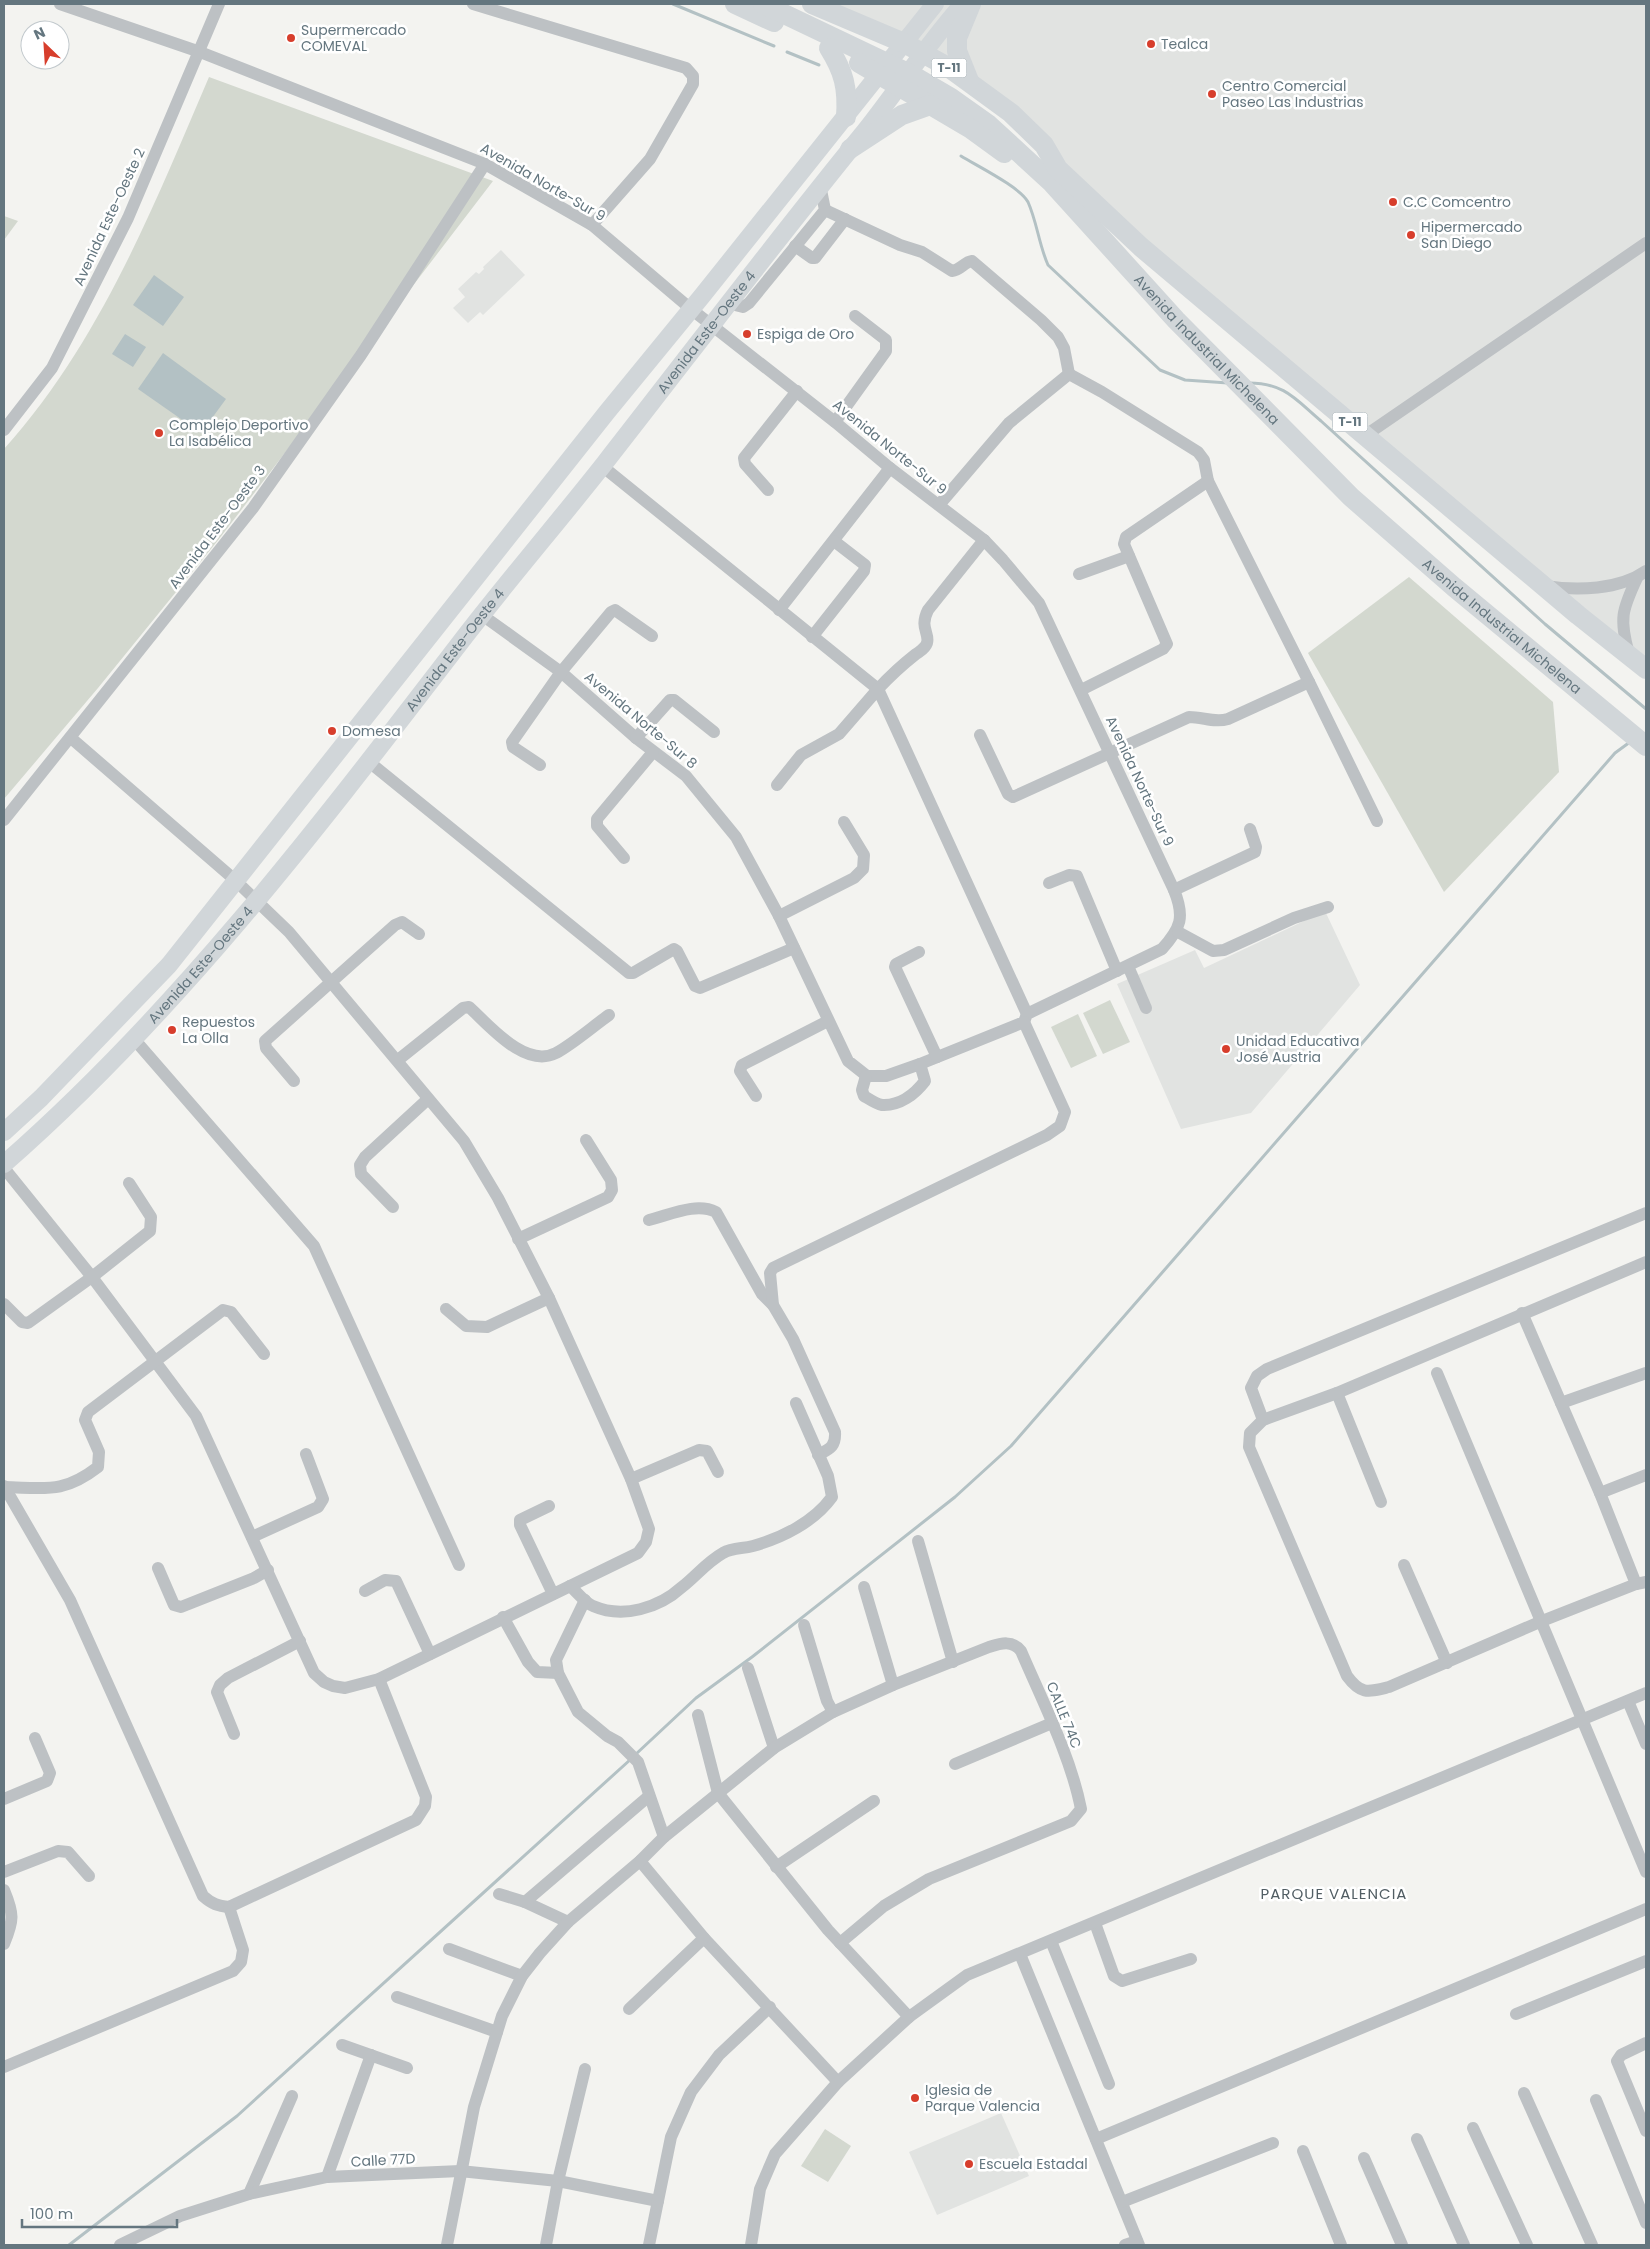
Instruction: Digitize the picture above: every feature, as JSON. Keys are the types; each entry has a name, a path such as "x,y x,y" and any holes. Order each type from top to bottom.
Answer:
{"main road":[{"name":"Avenida Industrial Michelena","path":"735,4 829,48 879,74 971,130 1026,169 1051,172 1646,669"},
{"name":"T-11","path":"763,4 910,74 993,122"},
{"name":"T-11","path":"794,4 918,63 960,90 993,122 1051,172"},
{"name":"Avenida Industrial Michelena","path":"812,4 904,43 969,81 1011,113 1044,145 1051,172 1216,362 1351,497 1454,587 1638,740"},
{"path":"4,1132 40,1098 169,965 846,117 934,4"},
{"name":"Avenida Este-Oeste 4","path":"4,1166 58,1116 134,1039 258,901 482,615 602,466 727,303 856,142 900,86 922,54 963,4"},
{"path":"969,81 957,51 957,38 971,4"},
{"path":"829,48 843,76 847,95 846,117"},
{"path":"856,142 902,115 930,105"}],"street":[{"name":"Avenida Norte-Sur 9","path":"60,4 200,52 485,164 592,225 691,309 712,323 890,468 984,540 1039,603 1112,754 1174,890 1180,906 1178,932"},
{"name":"Avenida Este-Oeste 2","path":"4,430 52,368 128,218 219,4"},
{"path":"474,4 686,68 693,76 693,84 650,159 592,225"},
{"name":"Avenida Este-Oeste 3","path":"4,820 253,508 361,355 485,164"},
{"path":"820,185 825,210"},
{"path":"825,210 900,245 922,252 952,271 959,270 972,261 1058,337 1064,348 1069,374"},
{"path":"727,303 743,307 749,303 825,210"},
{"path":"795,246 812,258 815,258 845,219"},
{"path":"1366,435 1646,243"},
{"path":"835,422 886,351 886,340 855,316"},
{"path":"1069,374 1102,392 1198,452 1204,460 1208,481 1377,821"},
{"path":"939,505 1009,423 1069,374"},
{"path":"768,490 745,464 744,458 797,391"},
{"path":"602,466 878,689 1065,1112 1060,1126 1047,1135 773,1268 770,1273 773,1305"},
{"path":"779,610 890,468"},
{"path":"1081,690 1164,648 1167,644 1124,544 1126,537 1208,481"},
{"path":"777,785 801,755 839,734 902,664 926,647 928,640 924,631 924,619 928,610 984,540"},
{"path":"812,637 864,571 865,565 834,541"},
{"path":"1079,574 1128,556"},
{"path":"1544,585 1565,589 1600,587 1642,574"},
{"path":"1629,656 1622,630 1625,604 1642,574"},
{"path":"540,765 513,747 512,742 561,672 611,612 616,610 652,636"},
{"name":"Avenida Norte-Sur 8","path":"482,615 561,672 636,738 686,776 736,837 779,916 848,1061 866,1076"},
{"path":"980,735 1008,794 1013,797 1112,754 1189,717 1219,721 1228,719 1309,682"},
{"path":"636,738 670,700 674,700 714,732"},
{"path":"4,1166 92,1277 196,1416 314,1673 324,1682 345,1688 379,1679 503,1617 638,1553 646,1542 649,1529 631,1479 549,1298 498,1198 464,1141 289,932 235,880 71,738"},
{"path":"624,858 597,826 597,818 653,752"},
{"path":"368,762 629,973 633,973 674,949 677,951 695,986 700,988 794,948"},
{"path":"779,916 854,878 864,869 864,855 844,822"},
{"path":"1174,890 1255,852 1256,847 1250,829"},
{"path":"1049,883 1069,875 1077,876 1122,969 1146,1008"},
{"path":"920,1064 925,1081 914,1094 895,1103 880,1105 864,1096 862,1090 866,1076 886,1076 920,1064 1025,1018 1162,949 1178,932 1213,951 1224,950 1294,918 1328,907"},
{"path":"294,1081 266,1048 265,1041 330,980 395,925 402,922 419,934"},
{"path":"919,952 896,964 894,967 937,1057"},
{"path":"398,1060 462,1008 469,1007 515,1049 533,1056 554,1054 609,1015"},
{"path":"756,1096 740,1071 742,1066 828,1021"},
{"path":"134,1039 314,1246 459,1565"},
{"path":"393,1207 361,1174 360,1165 364,1157 428,1099"},
{"path":"518,1239 608,1197 612,1190 611,1180 586,1140"},
{"path":"4,1304 22,1322 28,1323 92,1277 150,1231 151,1217 129,1183"},
{"path":"649,1220 694,1208 707,1208 716,1212 762,1294 773,1305 793,1339 834,1426 836,1438 834,1445 831,1449 818,1455"},
{"path":"1263,1420 1251,1388 1257,1376 1267,1369 1646,1213"},
{"path":"1522,1313 1600,1494 1641,1583 1542,1621 1448,1663 1388,1687 1368,1692 1356,1688 1343,1667 1249,1447 1250,1433 1263,1420 1337,1393 1522,1313 1646,1262"},
{"path":"446,1309 466,1326 487,1327 549,1298"},
{"path":"4,1486 61,1488 75,1483 98,1467 99,1452 85,1420 88,1412 223,1310 228,1310 264,1354"},
{"path":"1437,1373 1646,1872"},
{"path":"1561,1403 1646,1373"},
{"path":"1337,1393 1381,1502"},
{"path":"570,1586 592,1606 628,1612 647,1608 681,1589 696,1574 722,1554 735,1548 763,1543 793,1530 824,1508 832,1497 828,1476 796,1403"},
{"path":"631,1479 699,1450 707,1452 718,1472"},
{"path":"252,1537 318,1507 323,1498 306,1454"},
{"path":"1600,1494 1646,1475"},
{"path":"4,1486 70,1600 203,1896 219,1906 230,1907 416,1820 421,1813 426,1796 379,1679"},
{"path":"549,1506 520,1520 520,1525 553,1594"},
{"path":"447,2245 474,2107 502,2016 522,1976 568,1922 640,1861 664,1838 774,1748 833,1712 893,1685 954,1662 918,1541"},
{"path":"1404,1565 1448,1663"},
{"path":"158,1568 174,1605 181,1607 254,1578 268,1570"},
{"path":"365,1591 385,1580 396,1581 430,1654"},
{"path":"864,1587 893,1685"},
{"path":"585,1600 556,1660 558,1673 578,1712 607,1736 618,1742 638,1762 664,1838"},
{"path":"503,1617 528,1662 537,1672 558,1673"},
{"path":"804,1625 827,1701 833,1712"},
{"path":"234,1734 217,1692 220,1684 300,1641"},
{"name":"CALLE 74C","path":"840,1943 884,1906 929,1879 1071,1821 1081,1809 1078,1791 1052,1723 1021,1651 1016,1645 1004,1643 989,1647 954,1662"},
{"path":"748,1668 774,1748"},
{"path":"751,2245 760,2189 775,2154 838,2082 909,2017 967,1975 1646,1693"},
{"path":"1628,1701 1646,1744"},
{"path":"698,1715 718,1793 776,1867 840,1943 909,2017"},
{"path":"955,1764 1052,1723"},
{"path":"4,1799 47,1780 50,1773 35,1738"},
{"path":"525,1902 649,1796"},
{"path":"776,1867 874,1800"},
{"path":"4,1872 58,1851 68,1852 89,1876"},
{"path":"640,1861 704,1938 838,2082"},
{"path":"4,1890 11,1907 12,1925 4,1944"},
{"path":"499,1894 525,1902 568,1922"},
{"path":"4,2067 233,1972 241,1962 243,1950 230,1907"},
{"path":"1096,2139 1646,1909"},
{"path":"1095,1923 1110,1969 1117,1979 1122,1981 1191,1959"},
{"path":"629,2009 704,1938"},
{"path":"1051,1941 1109,2084"},
{"path":"449,1949 522,1976"},
{"path":"1020,1954 1122,2202 1134,2244"},
{"path":"1516,2014 1646,1961"},
{"path":"397,1997 497,2032"},
{"path":"648,2245 672,2137 691,2092 719,2055 770,2007"},
{"path":"1646,2043 1621,2055 1617,2061 1646,2131"},
{"path":"342,2045 407,2068"},
{"path":"328,2177 371,2055"},
{"path":"546,2245 558,2181 585,2068"},
{"path":"1524,2092 1592,2245"},
{"path":"249,2194 292,2096"},
{"path":"1596,2100 1646,2223"},
{"path":"1473,2128 1527,2245"},
{"path":"1416,2139 1464,2245"},
{"path":"1122,2202 1273,2143"},
{"path":"1303,2151 1341,2245"},
{"path":"1364,2158 1402,2245"},
{"name":"Calle 77D","path":"120,2245 180,2216 249,2194 328,2177 460,2171 558,2181 658,2201"}],"shaded area":[{"path":"826,4 1646,4 1646,671 1366,435 969,81"},
{"name":"Complejo Deportivo La Isabélica","path":"209,77 493,181 219,539 98,688 4,799 4,449 38,408 69,364 122,272 167,175"},
{"path":"4,216 18,221 4,240"},
{"path":"501,250 525,275 483,315 480,312 468,323 453,308 465,297 458,289 476,272 479,274 484,269 483,267"},
{"path":"154,275 184,297 163,326 133,305"},
{"path":"125,334 146,347 133,367 112,354"},
{"path":"163,353 226,399 201,433 138,389"},
{"path":"1409,577 1553,702 1559,772 1444,892 1308,653"},
{"name":"Unidad Educativa José Austria","path":"1325,911 1360,985 1251,1113 1181,1129 1117,984 1195,950 1204,968"},
{"path":"1110,1000 1130,1042 1103,1054 1083,1013"},
{"path":"1078,1014 1097,1056 1071,1068 1051,1027"},
{"name":"Escuela Estadal","path":"1001,2113 1029,2176 937,2215 909,2152"},
{"path":"825,2129 851,2146 828,2182 801,2166"}],"waterway":[{"path":"673,4 774,46"},
{"path":"787,52 819,65"},
{"path":"961,156 1008,183 1023,196 1031,210 1048,265 1160,370 1185,380 1228,383"},
{"path":"1249,383 1281,389 1297,400 1545,624 1646,709"},
{"path":"636,1754 696,1698 752,1657 955,1497 1011,1446 1615,753 1630,742"},
{"path":"69,2245 237,2116 631,1759"}],"place":[{"name":"Supermercado COMEVAL","path":"291,38"},
{"name":"Tealca","path":"1151,44"},
{"name":"Centro Comercial Paseo Las Industrias","path":"1212,94"},
{"name":"C.C Comcentro","path":"1393,202"},
{"name":"Hipermercado San Diego","path":"1411,235"},
{"name":"Espiga de Oro","path":"747,334"},
{"name":"Complejo Deportivo La Isabélica","path":"159,433"},
{"name":"Domesa","path":"332,731"},
{"name":"Repuestos La Olla","path":"172,1030"},
{"name":"Unidad Educativa José Austria","path":"1226,1049"},
{"name":"Iglesia de Parque Valencia","path":"915,2098"},
{"name":"Escuela Estadal","path":"969,2164"}],"district":[{"name":"PARQUE VALENCIA","path":"1334,1894"}]}
